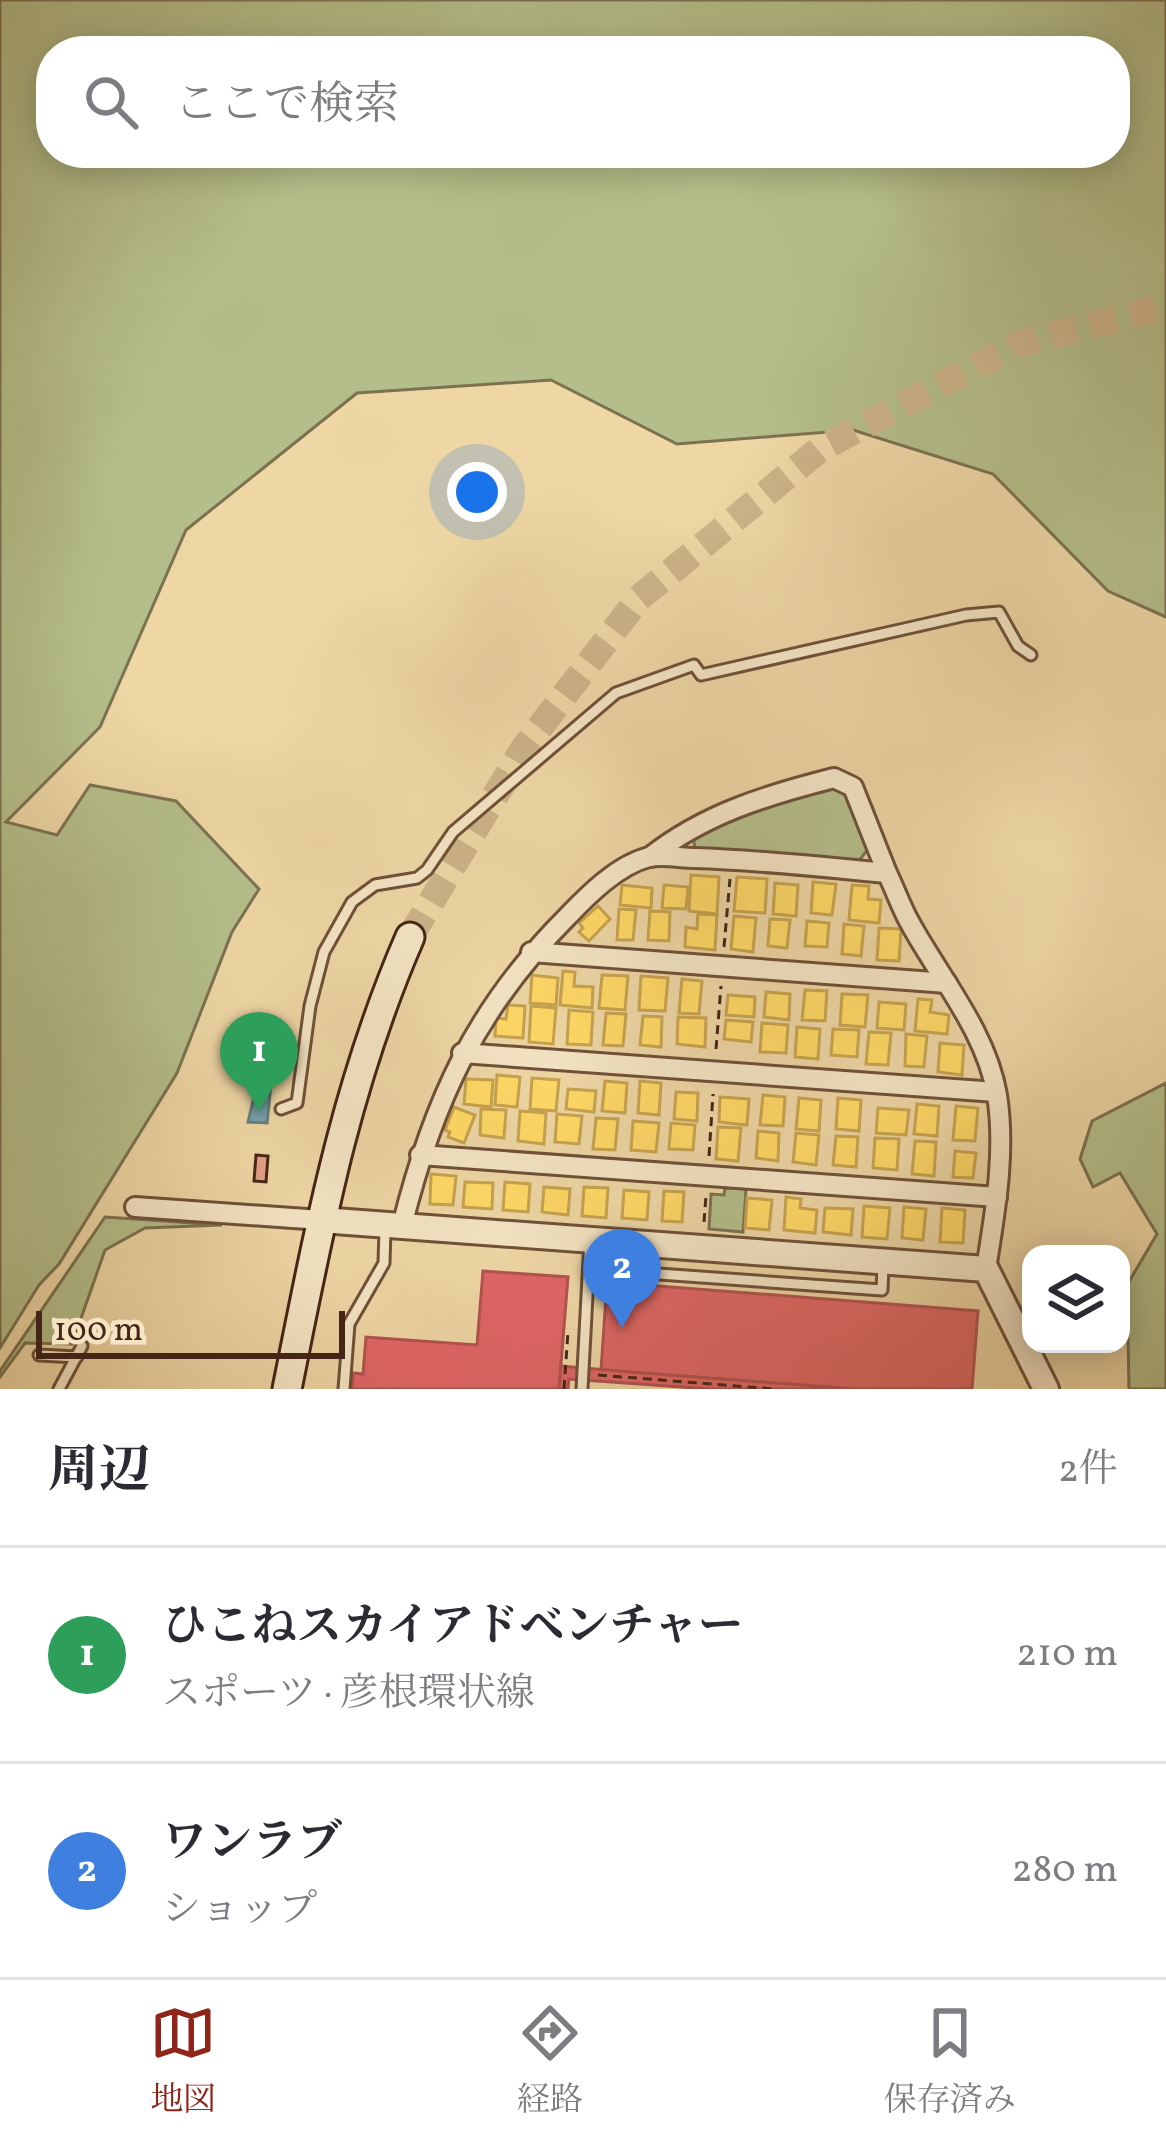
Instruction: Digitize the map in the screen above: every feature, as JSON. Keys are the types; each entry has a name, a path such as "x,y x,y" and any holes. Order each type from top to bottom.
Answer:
{"main road":[{"path":"287,1389 359,1066 410,937"}],"street":[{"path":"394,1225 462,1053 531,952 590,893 681,833 773,794 834,778 853,788 909,921 977,1037 996,1092 1000,1139 998,1197 986,1269 1046,1389"},
{"path":"650,857 887,873"},
{"path":"531,952 947,983"},
{"path":"462,1053 996,1092"},
{"path":"420,1155 998,1197"},
{"path":"135,1207 237,1222 321,1220 986,1269"}],"lane":[{"path":"281,1109 297,1103 310,1006 324,952 352,902 375,885 418,878 453,832 616,693 694,665 701,675 966,615 999,612 1018,646 1031,655"},
{"path":"344,1389 349,1324 384,1264 394,1225"},
{"path":"582,1389 590,1240"},
{"path":"589,1269 882,1290 884,1261"},
{"path":"39,1354 80,1351 59,1389"}],"path":[{"path":"703,1229 731,859"},
{"path":"598,1376 774,1389"}],"green space":[{"path":"0,0 1166,0 1166,617 1108,591 993,474 853,430 677,444 551,380 357,393 186,530 100,727 6,822 57,835 90,785 176,801 259,889 232,932 177,1073 59,1264 39,1285 0,1348"},
{"path":"831,787 849,797 868,849 859,861 695,849 693,836 752,810"},
{"path":"1166,1083 1166,1389 1129,1389 1130,1280 1157,1234 1120,1173 1093,1187 1080,1159 1092,1121"},
{"path":"725,1188 746,1189 743,1232 709,1229 711,1194 724,1195"},
{"path":"105,1217 222,1225 145,1228 105,1250 72,1344 25,1343 0,1377 0,1371"}],"building: 住宅":[{"path":"691,875 719,877 717,914 689,911"},
{"path":"737,877 767,879 765,913 734,911"},
{"path":"813,882 836,884 832,915 811,913"},
{"path":"775,883 798,885 796,916 773,914"},
{"path":"622,885 652,888 651,908 620,905"},
{"path":"664,885 688,887 686,909 662,908"},
{"path":"852,885 869,886 868,899 881,900 879,923 849,920"},
{"path":"598,906 610,919 589,941 579,932 583,928 579,923"},
{"path":"619,909 636,910 633,940 617,940"},
{"path":"650,911 670,912 669,941 648,940"},
{"path":"698,914 717,915 715,950 685,947 686,927 697,929"},
{"path":"734,916 756,918 753,952 731,949"},
{"path":"770,919 790,920 787,948 768,946"},
{"path":"807,921 829,923 827,947 805,946"},
{"path":"844,924 864,926 861,956 842,954"},
{"path":"879,928 901,929 899,961 877,960"},
{"path":"563,971 575,972 574,986 593,987 592,1008 560,1005"},
{"path":"532,975 558,978 556,1005 530,1003"},
{"path":"602,975 628,976 625,1010 599,1008"},
{"path":"641,976 668,978 665,1011 639,1010"},
{"path":"682,979 702,981 699,1014 679,1013"},
{"path":"805,990 827,991 825,1021 802,1020"},
{"path":"766,992 790,994 789,1020 764,1017"},
{"path":"842,994 868,995 865,1027 840,1025"},
{"path":"728,995 755,997 754,1017 726,1015"},
{"path":"918,999 932,1000 930,1012 949,1015 947,1034 915,1031"},
{"path":"879,1002 906,1004 904,1030 877,1028"},
{"path":"508,1005 525,1006 523,1038 495,1036 496,1018 506,1019"},
{"path":"531,1006 556,1008 553,1044 529,1042"},
{"path":"569,1010 593,1012 591,1045 567,1044"},
{"path":"606,1013 626,1014 623,1046 603,1045"},
{"path":"643,1016 662,1017 661,1047 640,1045"},
{"path":"678,1017 706,1018 705,1047 677,1044"},
{"path":"726,1020 753,1022 751,1042 724,1039"},
{"path":"762,1023 788,1025 786,1053 760,1052"},
{"path":"797,1027 820,1029 818,1059 795,1057"},
{"path":"833,1029 859,1030 857,1057 831,1055"},
{"path":"869,1032 891,1033 888,1065 866,1064"},
{"path":"906,1034 927,1036 924,1067 905,1066"},
{"path":"940,1043 964,1045 962,1075 938,1072"},
{"path":"497,1075 520,1077 517,1107 495,1105"},
{"path":"532,1078 559,1080 556,1111 530,1109"},
{"path":"466,1079 493,1080 491,1107 464,1104"},
{"path":"605,1081 627,1083 625,1113 602,1111"},
{"path":"640,1081 661,1083 659,1115 638,1113"},
{"path":"568,1089 596,1091 594,1112 566,1109"},
{"path":"676,1092 698,1093 697,1121 674,1119"},
{"path":"763,1095 785,1097 783,1126 760,1125"},
{"path":"720,1097 749,1099 747,1125 719,1122"},
{"path":"799,1098 821,1100 819,1131 796,1129"},
{"path":"838,1098 861,1100 859,1131 836,1129"},
{"path":"917,1104 939,1106 937,1136 914,1134"},
{"path":"956,1106 978,1108 975,1141 953,1140"},
{"path":"454,1107 475,1115 464,1143 448,1137 450,1132 445,1130"},
{"path":"878,1108 909,1110 906,1135 876,1133"},
{"path":"481,1109 506,1110 504,1138 480,1135"},
{"path":"520,1111 546,1113 544,1144 518,1141"},
{"path":"557,1114 582,1116 579,1144 555,1142"},
{"path":"596,1118 618,1119 615,1150 593,1149"},
{"path":"633,1121 659,1123 656,1152 631,1150"},
{"path":"671,1123 695,1125 693,1150 669,1149"},
{"path":"718,1127 741,1128 738,1161 716,1159"},
{"path":"758,1131 779,1133 778,1161 756,1158"},
{"path":"796,1133 819,1135 816,1165 793,1162"},
{"path":"836,1136 858,1137 856,1167 833,1165"},
{"path":"875,1138 899,1139 897,1170 873,1168"},
{"path":"915,1141 936,1142 934,1176 912,1174"},
{"path":"955,1151 976,1153 973,1178 953,1177"},
{"path":"431,1174 456,1176 453,1205 430,1204"},
{"path":"465,1182 493,1183 492,1209 463,1207"},
{"path":"505,1182 530,1184 528,1212 503,1210"},
{"path":"544,1187 570,1189 568,1215 542,1212"},
{"path":"584,1187 608,1188 606,1218 582,1216"},
{"path":"624,1190 649,1192 647,1220 622,1218"},
{"path":"664,1191 684,1192 682,1222 662,1221"},
{"path":"786,1197 801,1199 800,1208 817,1210 815,1233 784,1230"},
{"path":"747,1198 772,1200 769,1230 745,1228"},
{"path":"864,1206 890,1208 887,1239 862,1237"},
{"path":"904,1207 926,1209 923,1240 902,1238"},
{"path":"825,1208 853,1209 851,1235 823,1232"},
{"path":"942,1208 965,1210 963,1243 940,1242"}],"building: 商業":[{"path":"483,1271 568,1277 559,1389 352,1389 353,1373 363,1374 366,1337 477,1345"},
{"path":"607,1282 978,1311 972,1389 853,1389 601,1370"},
{"path":"561,1366 853,1389 709,1389 569,1379 568,1389 559,1389"}],"building: 公共":[{"path":"257,1084 271,1085 267,1123 248,1122"}],"building: その他":[{"path":"256,1155 268,1156 266,1182 254,1181"}],"tunnel":[{"path":"410,937 524,748 639,598 820,449 1018,344 1166,306"}],"place":[{"name":"ひこねスカイアドベンチャー","path":"259,1111"},
{"name":"ワンラブ","path":"622,1328"}]}
